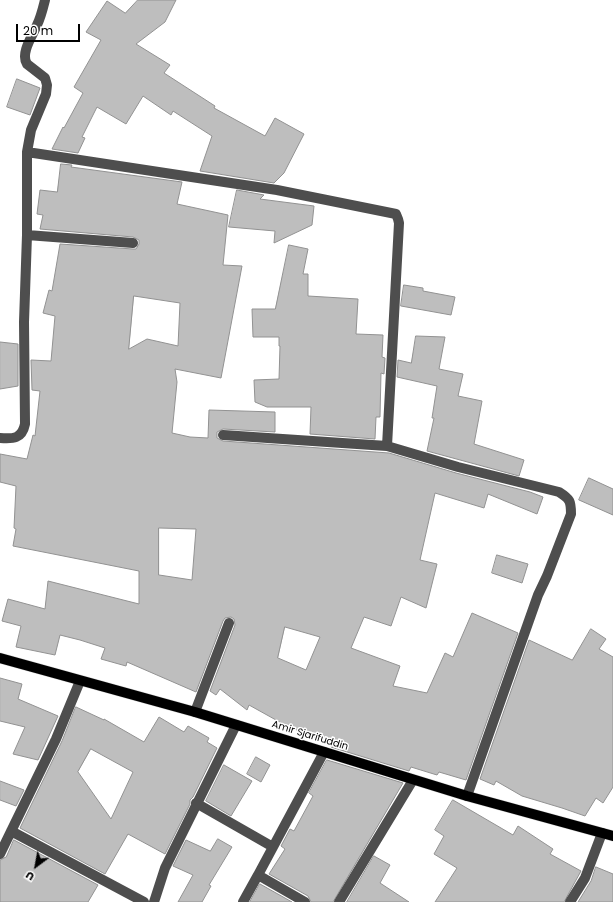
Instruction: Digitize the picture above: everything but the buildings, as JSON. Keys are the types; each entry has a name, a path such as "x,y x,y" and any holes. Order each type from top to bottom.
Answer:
{"main road":[{"name":"Amir Sjarifuddin","path":"0,658 195,712 413,780 613,836"}],"street":[{"path":"0,438 16,438 21,435 25,424 24,322 27,234 27,152 31,130 46,94 47,85 46,78 27,64 25,57 26,49 38,24 46,0"},
{"path":"27,152 276,190 396,214 399,223 387,446"},
{"path":"27,234 133,243"},
{"path":"222,435 387,446 458,467 559,492 568,498 571,504 571,514 538,595 467,796"},
{"path":"195,712 229,623"},
{"path":"0,854 56,739 80,681"},
{"path":"158,901 165,868 236,725"},
{"path":"243,902 324,752"},
{"path":"339,902 413,780"},
{"path":"196,803 273,846"},
{"path":"11,831 144,902"},
{"path":"570,902 585,878 602,833"},
{"path":"258,875 305,902"}]}
